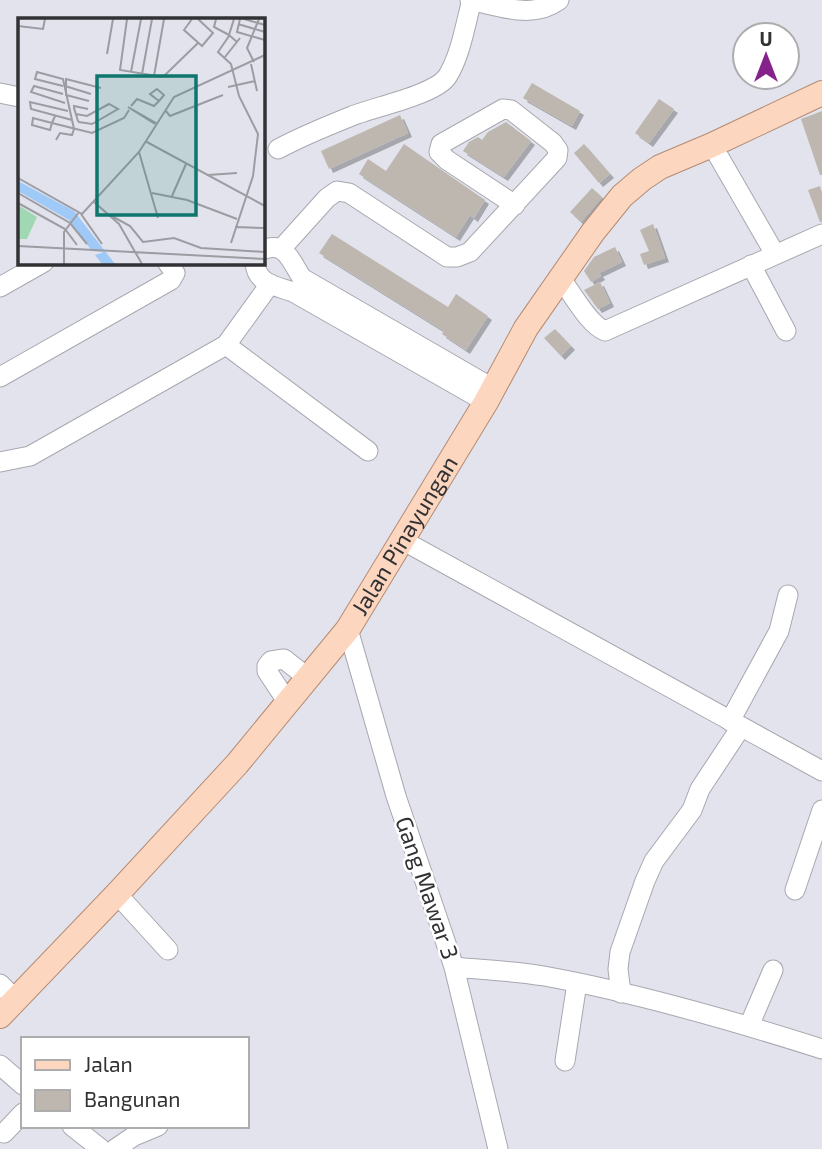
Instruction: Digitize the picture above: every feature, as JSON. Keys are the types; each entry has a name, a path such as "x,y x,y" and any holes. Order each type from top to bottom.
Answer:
{"main road":[{"name":"Jalan Pinayungan","path":"5,1000 117,894 288,704 348,629 490,395 526,328 593,232 622,197 660,167 822,93"}],"street":[{"path":"278,149 306,134 356,114 425,92 445,80 456,60 471,0 523,10 545,8 559,0"},
{"path":"0,93 18,97"},
{"path":"306,290 289,255 272,249 337,191 349,193 447,257 457,257 470,252 515,205 557,158 558,150 553,143 511,110 503,109 441,144 439,152 515,205"},
{"path":"712,145 775,254"},
{"path":"561,279 600,330 605,331 822,234"},
{"path":"0,287 40,264"},
{"path":"0,377 171,280 175,273 168,264"},
{"path":"255,264 256,272 261,279 270,284 306,290 490,395"},
{"path":"751,265 786,331"},
{"path":"0,462 30,456 226,345 270,284"},
{"path":"226,345 368,450"},
{"path":"402,540 822,771"},
{"path":"621,993 618,969 620,952 645,881 654,861 692,810 700,789 736,724 779,631 788,595"},
{"name":"Gang Mawar 3","path":"348,629 396,796 454,967 498,1149"},
{"path":"288,704 267,671 267,666 271,661 284,659 308,678"},
{"path":"795,890 822,810"},
{"path":"117,894 168,950"},
{"path":"454,967 543,976 577,983 750,1026 822,1049"},
{"path":"750,1026 773,970"},
{"path":"565,1061 577,983"},
{"path":"0,1065 21,1084"},
{"path":"4,1133 21,1115"},
{"path":"75,1128 103,1149 141,1143 156,1128"}],"building":[{"path":"532,83 580,111 572,126 523,98"},
{"path":"659,99 674,109 649,143 635,133"},
{"path":"822,111 822,175 820,175 801,119"},
{"path":"400,115 408,133 329,169 321,151"},
{"path":"506,122 531,141 504,177 463,151 469,142 478,137 482,140 488,132"},
{"path":"404,144 485,200 474,218 470,215 456,237 359,174 368,159 386,171"},
{"path":"584,144 610,174 599,183 574,153"},
{"path":"820,186 822,193 822,222 808,190"},
{"path":"592,188 602,197 581,222 570,212"},
{"path":"653,224 665,258 644,265 640,254 649,251 640,230"},
{"path":"332,234 448,307 456,294 488,316 466,350 442,334 444,331 319,253"},
{"path":"615,247 622,262 599,273 601,276 591,282 584,271 594,257"},
{"path":"600,282 610,303 598,309 584,290"},
{"path":"555,329 571,346 561,356 544,338"}]}
